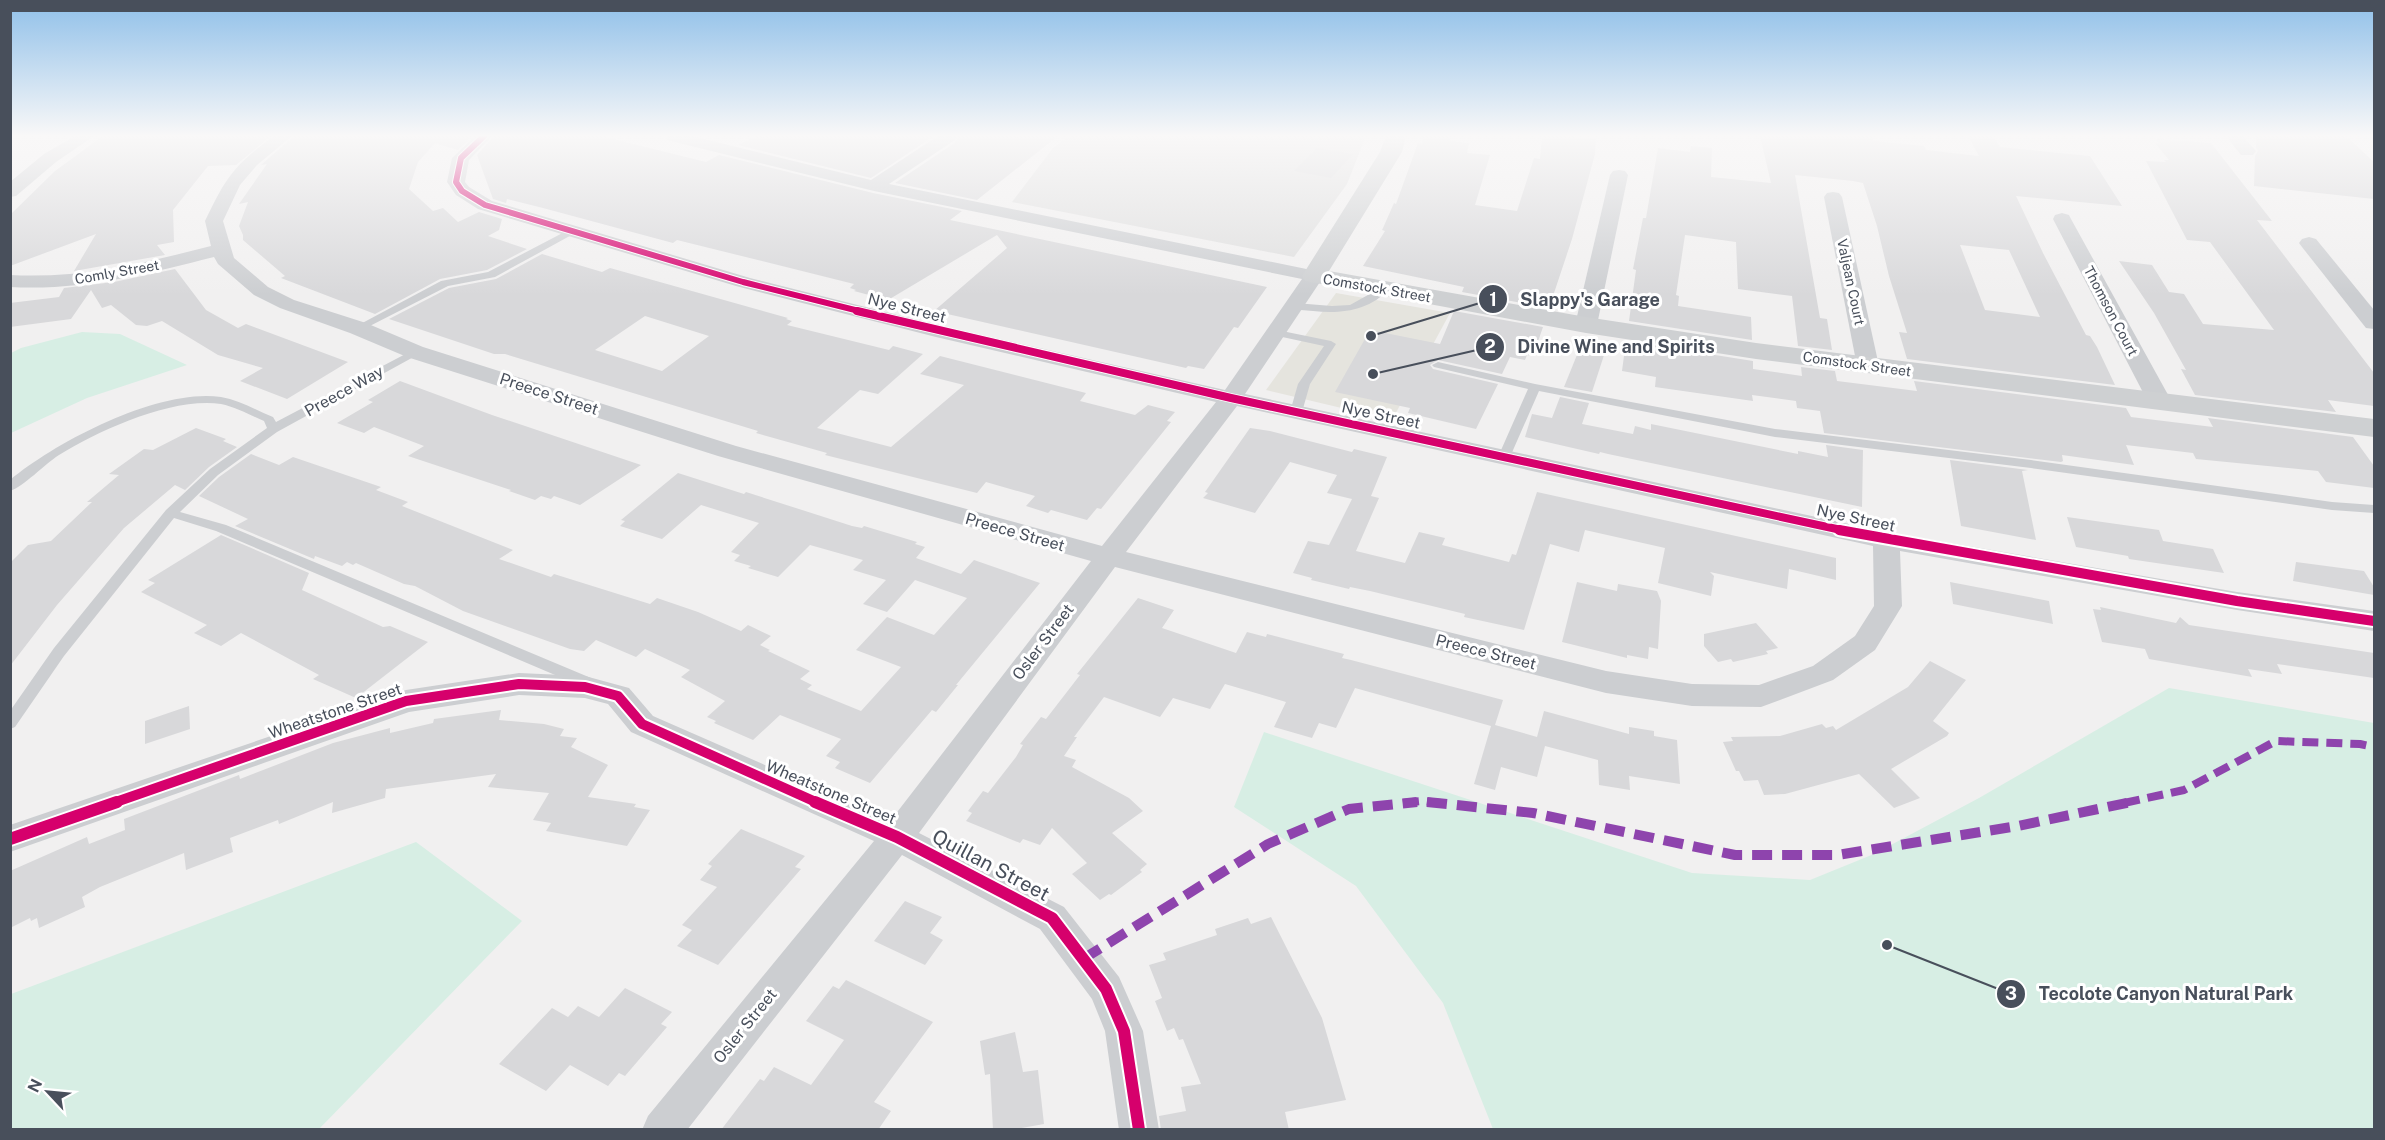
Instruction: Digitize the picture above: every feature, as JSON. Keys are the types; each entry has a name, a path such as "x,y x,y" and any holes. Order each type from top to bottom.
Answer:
{"street":[{"name":"Preece Street","path":"229,189 214,221 225,260 261,291 287,304 358,328 415,352 727,451 1108,557 1606,682 1692,695 1761,696 1823,673 1865,643 1887,606 1886,540"},
{"name":"Nye Street","path":"461,189 485,205 742,282 936,331 1231,398 1886,540 2237,601 2374,621"},
{"name":"Comstock Street","path":"890,189 1314,276 1586,325 1868,366 2374,428"},
{"name":"Osler Street","path":"662,1130 897,837 1231,398 1295,306 1368,189"},
{"path":"1586,325 1616,189"},
{"name":"Valjean Court","path":"1833,197 1868,366"},
{"name":"Thomson Court","path":"2062,219 2160,402"},
{"path":"2309,243 2374,323"},
{"name":"Comly Street","path":"10,281 64,281 119,273 221,249"},
{"name":"Wheatstone Street","path":"10,839 406,701 519,684 585,687 618,696 642,724 730,765 897,837"},
{"name":"Quillan Street","path":"897,837 1052,918 1106,989 1124,1031 1139,1130"}],"lane":[{"path":"358,328 445,283 491,275 574,230"},
{"path":"1295,306 1338,311 1369,302 1384,289"},
{"path":"1277,333 1331,344 1304,384 1296,412"},
{"name":"Preece Way","path":"10,723 59,652 171,513 214,472 273,429 415,352"},
{"path":"1438,365 1535,387 1775,432 2031,464 2332,506 2374,509"},
{"path":"1504,457 1535,387"},
{"path":"10,487 29,470 60,449 136,415 180,403 221,401 269,419 273,429"},
{"path":"171,513 221,528 618,696"}],"shaded area":[{"path":"1022,189 1343,189 1294,257 1012,202"},
{"path":"1336,293 1450,313 1392,420 1266,390"}],"green space":[{"path":"82,332 120,334 187,365 87,398 11,433 11,353 21,348"},
{"path":"2169,688 2374,723 2374,1129 1493,1129 1443,1003 1356,886 1234,807 1264,732 1692,873 1810,880 1874,854 1979,798"},
{"path":"416,842 522,921 319,1129 11,1129 11,994"}],"building":[{"path":"36,189 190,189 173,210 174,242 157,245 165,255 74,271 96,234 10,266 10,215"},
{"path":"249,189 409,189 433,211 443,208 458,222 479,212 502,219 499,230 488,236 527,249 487,270 440,279 375,314 281,278 285,276 243,240 239,226 248,202 239,204"},
{"path":"489,189 858,189 962,211 950,220 1267,287 1238,328 1234,327 1204,369 1188,366 1186,368 934,311 1007,248 997,235 888,300 854,291 856,290 850,288 854,284 677,240 673,243 507,199 506,203 493,199"},
{"path":"925,189 991,189 977,200"},
{"path":"1401,189 1480,189 1475,205 1517,211 1524,189 1585,189 1549,308 1462,292 1464,287 1363,266 1385,231 1382,230 1394,203 1396,204"},
{"path":"1651,189 1797,189 1820,318 1827,319 1832,350 1798,346 1792,296 1738,289 1736,242 1685,235 1676,295 1679,296 1678,306 1751,317 1752,340 1629,321 1636,270 1633,269 1643,218 1646,218"},
{"path":"1865,189 2111,189 2122,206 2016,196 2043,253 2086,335 2090,336 2097,347 2115,385 1907,359 1899,332 1907,333 1889,276","holes":["1960,245 2009,250 2040,317 1985,310"]},
{"path":"2161,189 2247,189 2272,221 2257,220 2374,373 2374,406 2328,400 2336,412 2195,395 2181,369 2186,370 2154,313 2119,261 2152,265 2169,292 2184,294 2203,324 2274,330 2210,242 2187,240"},
{"path":"2284,189 2374,189 2374,199"},
{"path":"542,254 602,272 610,268 788,318 786,319 792,321 787,325 889,350 893,346 923,354 878,394 860,390 817,428 891,447 964,385 920,374 940,356 1086,393 1080,401 1135,415 1148,405 1175,412 1167,421 1171,422 1101,509 1097,508 1087,520 1051,510 1048,513 1026,506 1035,496 986,482 977,493 825,455 827,453 756,433 758,431 505,354 494,354 389,319 449,288 496,279","holes":["645,316 709,336 662,371 595,350"]},
{"path":"175,269 206,310 238,328 246,324 348,362 287,399 240,381 263,368 218,355 162,321 147,326 136,325 111,305 102,308 91,290 71,319 10,327 10,303 59,297 64,288 114,282"},
{"path":"1454,311 1543,327 1533,356 1527,355 1525,360 1510,357 1502,374 1438,360 1430,365 1433,369 1498,384 1476,429 1408,413 1410,408 1335,392 1370,330 1440,344"},
{"path":"1626,341 1753,361 1753,369 1802,376 1801,367 1835,371 1837,381 1917,391 1914,381 2126,408 2131,417 2213,427 2208,418 2353,437 2374,466 2374,488 2326,482 2318,471 2196,459 2193,453 2126,445 2134,465 2062,455 2063,461 2061,462 1824,433 1820,411 1797,408 1796,401 1752,395 1753,401 1655,387 1656,377 1622,371"},
{"path":"1581,345 1606,349 1592,392 1564,387"},
{"path":"400,381 492,415 641,465 580,505 554,496 551,499 541,496 535,500 408,456 424,446 374,427 364,433 337,423 373,402 368,400"},
{"path":"1560,397 1589,403 1582,424 1633,434 1635,426 1651,430 1651,424 1798,454 1798,451 1828,457 1826,445 1863,450 1862,507 1525,437 1532,414 1552,418"},
{"path":"196,428 226,439 223,441 237,447 209,467 185,490 175,485 124,528 57,605 10,666 10,563 28,545 51,541 92,502 87,502 119,475 109,474 144,449 153,450"},
{"path":"1250,428 1352,452 1354,449 1387,457 1371,496 1379,498 1356,551 1405,563 1419,532 1445,538 1442,545 1509,562 1512,554 1516,555 1537,492 1836,558 1836,580 1789,569 1787,589 1710,572 1714,576 1711,596 1658,583 1665,548 1585,530 1579,552 1550,544 1524,630 1464,617 1465,614 1370,591 1350,587 1349,589 1311,580 1312,578 1293,573 1308,541 1329,545 1352,499 1327,493 1337,475 1290,462 1255,513 1203,498"},
{"path":"251,454 279,465 293,457 381,487 376,490 408,502 402,506 513,550 499,559 551,577 554,574 650,604 657,598 698,612 741,631 748,625 771,636 760,645 770,650 768,651 810,671 800,679 812,685 807,689 861,711 901,667 856,650 887,617 934,635 967,598 915,580 887,612 863,604 886,580 853,570 863,560 810,545 778,577 748,568 751,566 734,561 740,555 731,552 759,523 701,505 662,539 620,526 625,521 621,520 678,473 852,526 862,528 864,526 917,542 915,544 925,547 916,558 961,574 974,560 1040,583 936,712 932,710 870,783 835,768 840,762 826,756 841,739 780,715 753,740 714,723 716,721 707,717 725,701 681,677 690,670 645,649 636,657 596,640 584,651 570,649 463,611 415,586 404,584 356,563 353,565 347,562 342,566 315,556 314,559 235,526 248,519 199,496 219,477"},
{"path":"1950,460 2028,470 2022,471 2036,540 1961,526"},
{"path":"2067,517 2159,530 2163,541 2213,549 2224,573 2129,559 2128,556 2076,547"},
{"path":"221,535 309,573 302,590 383,627 390,626 428,642 356,698 313,679 319,675 241,633 221,646 194,633 207,625 141,592 155,583 148,580"},
{"path":"2296,562 2364,571 2374,587 2374,595 2293,581"},
{"path":"1577,582 1617,591 1618,584 1657,591 1661,601 1658,649 1649,647 1648,659 1627,655 1627,658 1562,642"},
{"path":"1950,582 2049,601 2053,624 1953,604"},
{"path":"1138,598 1174,610 1162,628 1236,653 1247,632 1266,637 1267,634 1344,654 1342,658 1503,700 1495,725 1537,737 1544,711 1629,734 1629,727 1654,731 1654,736 1677,740 1680,784 1629,776 1630,790 1599,785 1598,760 1545,746 1537,777 1501,767 1495,790 1474,784 1491,726 1355,688 1336,728 1319,723 1312,738 1274,727 1286,702 1225,684 1210,709 1173,698 1160,717 1104,697 1074,737 1077,737 1064,756 1076,760 1072,767 1129,798 1143,811 1112,833 1147,864 1140,870 1142,872 1111,895 1100,900 1072,874 1087,863 1052,828 1040,845 1023,839 1020,843 966,821 972,813 968,811 983,791 988,793 1016,757 1023,745 1020,744 1041,717 1046,719 1080,675 1077,674"},
{"path":"2100,607 2176,623 2180,617 2189,625 2374,653 2374,678 2277,664 2282,674 2248,669 2252,677 2149,659 2145,649 2102,642 2093,609 2101,610"},
{"path":"1756,623 1778,648 1766,651 1768,654 1733,662 1731,659 1718,662 1704,646 1704,634"},
{"path":"1930,661 1966,680 1933,721 1949,733 1947,736 1891,769 1920,798 1894,808 1859,774 1785,794 1764,795 1758,780 1744,781 1739,771 1736,771 1723,742 1733,741 1731,737 1780,736 1822,724 1826,728 1833,726 1836,730 1908,687"},
{"path":"189,706 190,729 145,744 145,721"},
{"path":"501,710 499,720 544,724 564,729 560,736 577,738 571,747 608,765 588,797 636,804 634,807 650,810 627,846 546,831 551,823 533,820 549,793 488,787 496,774 386,789 385,798 332,813 333,802 279,824 278,820 230,838 233,852 186,870 184,853 100,887 82,897 85,907 39,928 37,918 31,921 30,918 10,928 10,871 87,837 89,844 125,830 124,819 239,775 240,779 333,743 390,728 390,733 433,723 434,719"},
{"path":"741,829 805,856 795,867 801,869 718,965 677,946 692,930 682,925 717,887 700,880 712,866 708,864"},
{"path":"905,901 942,917 930,933 943,940 925,965 874,941"},
{"path":"1271,917 1322,1018 1346,1100 1285,1112 1289,1130 1161,1130 1159,1116 1186,1111 1181,1087 1201,1084 1183,1039 1179,1040 1174,1028 1167,1031 1155,1001 1162,998 1149,965 1166,960 1163,953 1217,935 1215,929 1248,918 1251,924"},
{"path":"846,980 933,1022 874,1102 891,1111 878,1130 721,1130 760,1079 764,1081 774,1067 811,1085 844,1040 806,1021 833,986 839,989"},
{"path":"625,988 672,1012 661,1024 667,1027 625,1076 619,1073 608,1086 570,1065 546,1091 499,1064 552,1008 568,1017 578,1006 599,1017"},
{"path":"1015,1032 1023,1072 1038,1070 1044,1124 1011,1130 993,1130 990,1074 985,1075 980,1041"}],"marked path":[{"path":"1083,959 1268,844 1349,809 1422,801 1533,813 1735,855 1837,855 2018,826 2184,790 2276,741 2360,744 2374,747"}],"cycle path":[{"path":"461,189 485,205 743,282 936,331 1231,398 1886,540 2237,601 2374,621"},
{"path":"10,839 406,701 519,684 585,687 618,696 642,724 730,765 897,837 1052,918 1106,989 1124,1031 1139,1130"}],"place":[{"name":"Slappy's Garage","path":"1371,336"},
{"name":"Divine Wine and Spirits","path":"1373,374"},
{"name":"Tecolote Canyon Natural Park","path":"1887,945"}]}
